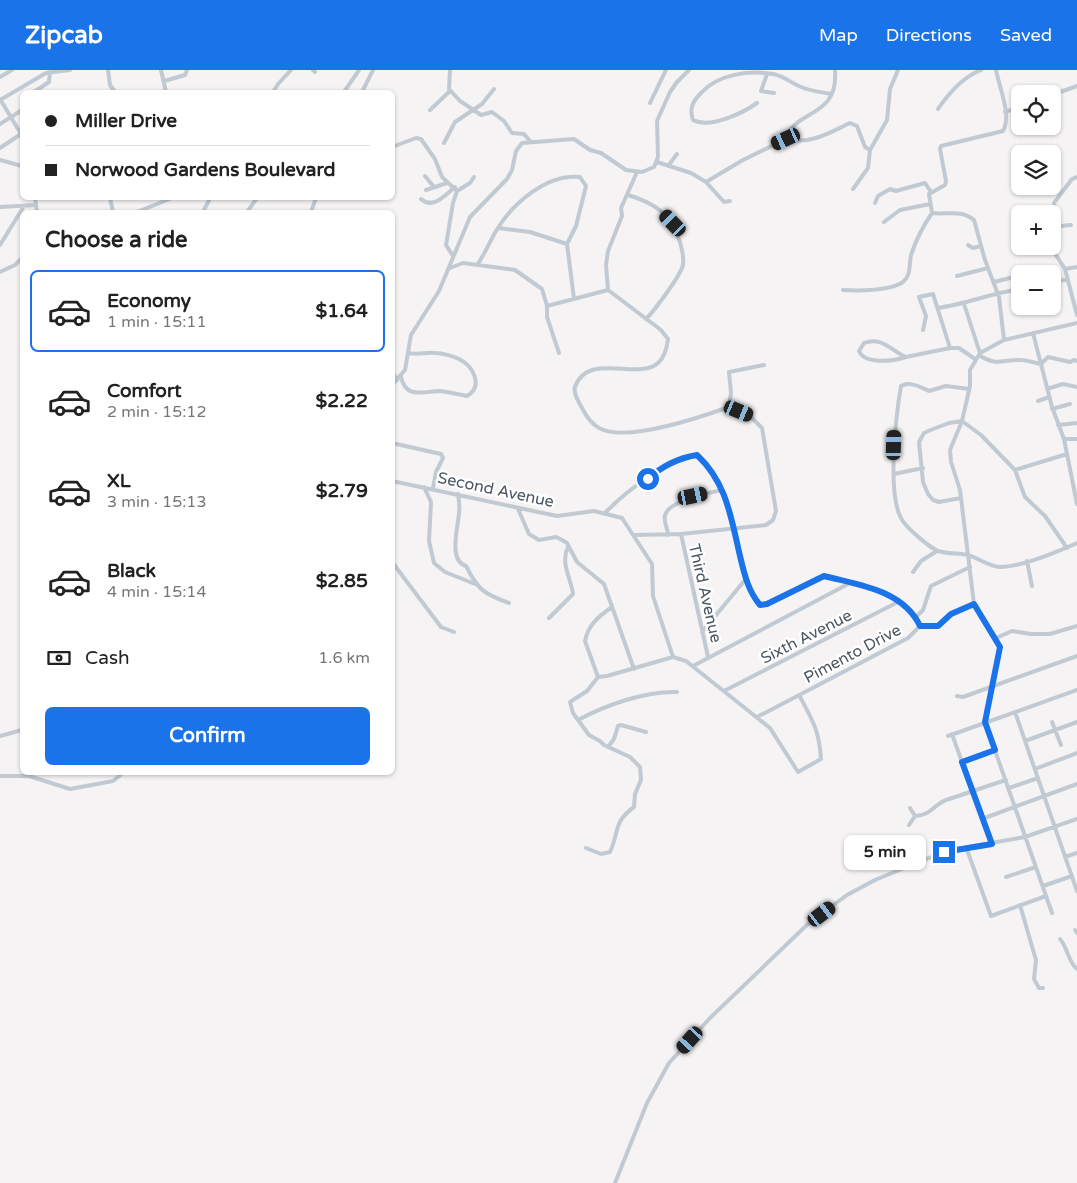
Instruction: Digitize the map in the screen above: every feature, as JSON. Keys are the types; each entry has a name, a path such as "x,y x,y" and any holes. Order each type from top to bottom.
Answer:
{"street":[{"path":"0,77 12,70"},
{"path":"20,132 0,99 47,72 68,70"},
{"path":"108,70 110,86 113,90"},
{"path":"161,70 166,90"},
{"path":"164,82 185,76 187,70"},
{"path":"274,90 282,78 291,70"},
{"path":"345,90 359,70"},
{"path":"363,90 373,70"},
{"path":"430,110 450,91 450,70"},
{"path":"650,103 666,70"},
{"path":"395,382 405,370 411,335 434,302 470,216 507,179 512,170 519,146 530,141 574,139 586,148 601,153 617,165 637,172 648,170 654,167 657,162 657,121 676,82 688,70"},
{"path":"786,139 787,133 797,124 824,106 835,83 835,70"},
{"path":"853,188 868,168 870,150 887,120 890,89 898,70"},
{"path":"938,109 949,94 963,81 981,70"},
{"path":"843,290 874,288 881,290 902,283 908,276 911,256 924,224 932,213 929,194 944,185 946,181 941,146 1003,131 1005,112 996,70"},
{"path":"37,90 49,82 47,72"},
{"path":"758,103 742,113 703,124 693,120 691,114 694,100 706,87 719,79 745,74 766,74 787,78 801,87 831,94"},
{"path":"766,74 761,92 774,94"},
{"path":"1061,92 1077,86"},
{"path":"444,143 455,122 474,111 494,89"},
{"path":"450,91 481,115 492,112 504,120 512,133 524,134 530,141"},
{"path":"1005,112 1011,110"},
{"path":"0,124 20,111"},
{"path":"706,182 743,160 786,139 818,138 850,123 857,126 865,147 870,150"},
{"path":"0,148 20,135"},
{"path":"395,146 416,138 421,139 435,159 447,183 456,189"},
{"path":"668,166 677,154"},
{"path":"0,160 20,165"},
{"path":"657,162 691,173 706,182 724,202 730,201"},
{"path":"635,535 668,535 734,530 766,525 773,520 776,511 762,428 749,415 729,407 667,426 630,432 609,432 598,428 586,416 575,393 576,386 582,376 593,370 609,367 651,367 659,363 666,352 668,339 661,330 608,290 606,265 608,251 622,216 621,208 637,172"},
{"path":"477,265 498,228 520,203 540,186 568,175 580,177 586,186 583,203 568,244 574,298"},
{"path":"425,176 434,187"},
{"path":"421,199 426,203 432,204 456,189 470,183 474,177"},
{"path":"1054,205 1054,202 1072,179 1077,177"},
{"path":"426,190 447,183"},
{"path":"875,203 878,196 890,189 896,191 925,183 931,192"},
{"path":"453,256 446,245 456,189"},
{"path":"628,195 642,199 659,208 673,223 682,251 683,265 646,319"},
{"path":"35,200 37,210"},
{"path":"142,210 167,200"},
{"path":"884,222 900,210 930,204"},
{"path":"0,207 36,205"},
{"path":"22,210 24,206"},
{"path":"0,245 20,212"},
{"path":"932,213 949,212 970,216 976,224 981,246 998,294 1004,340"},
{"path":"1061,226 1071,225"},
{"path":"498,228 530,232 568,244"},
{"path":"968,245 973,248 981,246"},
{"path":"1056,255 1065,269 1077,315"},
{"path":"0,272 15,265 20,260"},
{"path":"449,269 463,263 515,270 542,289 547,306 547,317 559,353"},
{"path":"1065,269 1077,266"},
{"path":"957,276 988,268"},
{"path":"994,282 1010,278"},
{"path":"1061,280 1068,280"},
{"path":"547,306 608,290"},
{"path":"938,308 964,304 1011,291"},
{"path":"1071,294 1077,293"},
{"path":"922,330 926,316 919,297 933,294 950,348"},
{"path":"964,304 979,354 992,362 1020,360 1041,364"},
{"path":"1052,913 985,722 1000,647 974,604 961,498 951,462 950,450 962,421 969,389 970,370 979,354 1004,340 1077,323"},
{"path":"1033,333 1052,409 1064,439 1077,504"},
{"path":"906,357 886,344 873,340 864,343 859,351 861,355 872,360 888,361 950,348 959,348 975,359"},
{"path":"395,375 413,392 425,394 438,391 467,396 476,387 477,381 474,374 458,358 437,353 408,353"},
{"path":"1041,364 1048,357 1070,362 1077,361"},
{"path":"729,407 732,394 729,372 764,364"},
{"path":"969,389 946,386 929,391 907,383 901,386 895,426 894,474 896,505 901,519 918,536 938,551 968,555 1000,567 1027,561 1077,543"},
{"path":"1047,389 1063,384 1077,387"},
{"path":"1038,400 1049,397"},
{"path":"1052,409 1070,404"},
{"path":"961,498 939,502 933,500 928,494 923,482 919,442 924,433 949,423 962,421 982,435 1015,470 1025,498 1045,516 1067,548"},
{"path":"1058,425 1077,423"},
{"path":"1064,439 1077,439"},
{"path":"395,444 441,454 443,458 436,472 433,488"},
{"path":"1015,470 1067,454"},
{"name":"Pimento Drive","path":"605,513 616,502 662,468 687,457 697,455 710,467 717,477 734,530 745,580 760,605 767,604 824,576 884,592 916,617 920,626 908,638 757,717"},
{"path":"894,474 923,468"},
{"name":"Second Avenue","path":"395,481 424,486 518,509 557,516 587,511 605,513 622,518 635,535 652,564 653,596 673,657"},
{"path":"424,486 431,502 429,541 434,563 445,572 476,584"},
{"path":"668,535 665,517 668,512 693,496 722,490"},
{"path":"458,494 460,512 456,531 456,557 460,565 466,566 476,584 488,596 509,603"},
{"path":"518,509 529,534 539,540 559,538 566,543 577,562 604,584 634,669"},
{"name":"Third Avenue","path":"680,534 708,657"},
{"path":"550,618 573,594 565,559 568,547"},
{"path":"913,572 921,561 938,551"},
{"path":"1027,561 1032,586"},
{"path":"395,566 441,627 454,632"},
{"path":"916,617 923,610 931,586 970,566"},
{"path":"702,632 745,580"},
{"path":"693,666 850,583"},
{"name":"Sixth Avenue","path":"724,691 898,602"},
{"path":"920,626 938,626 951,614 974,604"},
{"path":"598,677 585,641 586,635 596,618 612,607"},
{"path":"996,638 1012,632 1050,634 1077,626"},
{"path":"957,696 963,697 1077,656"},
{"path":"586,848 601,854 610,852 618,824 624,815 634,807 635,794 641,780 640,767 635,760 589,735 573,713 570,702 587,691 598,677 634,669 673,657 686,661 770,728 798,772 821,759 819,737 816,728 799,695"},
{"path":"992,844 950,735 1077,690"},
{"path":"578,720 601,708 647,694 677,692"},
{"path":"1015,712 1077,891"},
{"path":"1052,722 1061,745"},
{"path":"1025,741 1077,722"},
{"path":"608,747 614,739 618,726 621,725 646,732"},
{"path":"0,736 20,731"},
{"path":"962,762 995,750"},
{"path":"1035,768 1077,753"},
{"path":"0,776 29,776 70,789 113,781 120,775"},
{"path":"1009,788 1038,778"},
{"path":"914,816 925,816 948,799 960,797 1006,780"},
{"path":"982,819 1077,784"},
{"path":"910,808 914,816"},
{"path":"909,825 914,816"},
{"path":"615,1183 647,1103 669,1063 710,1018 809,923 847,895 875,880 926,859 966,847 1026,837 1077,819"},
{"path":"966,847 990,916 1046,896"},
{"path":"1065,857 1077,853"},
{"path":"1006,877 1036,866"},
{"path":"1042,886 1072,876"},
{"path":"1020,905 1036,960 1034,980 1039,988 1042,988"},
{"path":"1060,939 1064,943 1073,966 1077,968"}],"route":[{"path":"648,479 668,464 697,455 710,467 717,477 728,508 745,580 760,605 767,604 824,576 870,586 884,592 916,617 920,626 938,626 945,618 960,608 974,604 1000,647 985,722 995,750 962,762 992,844 944,852"}]}
